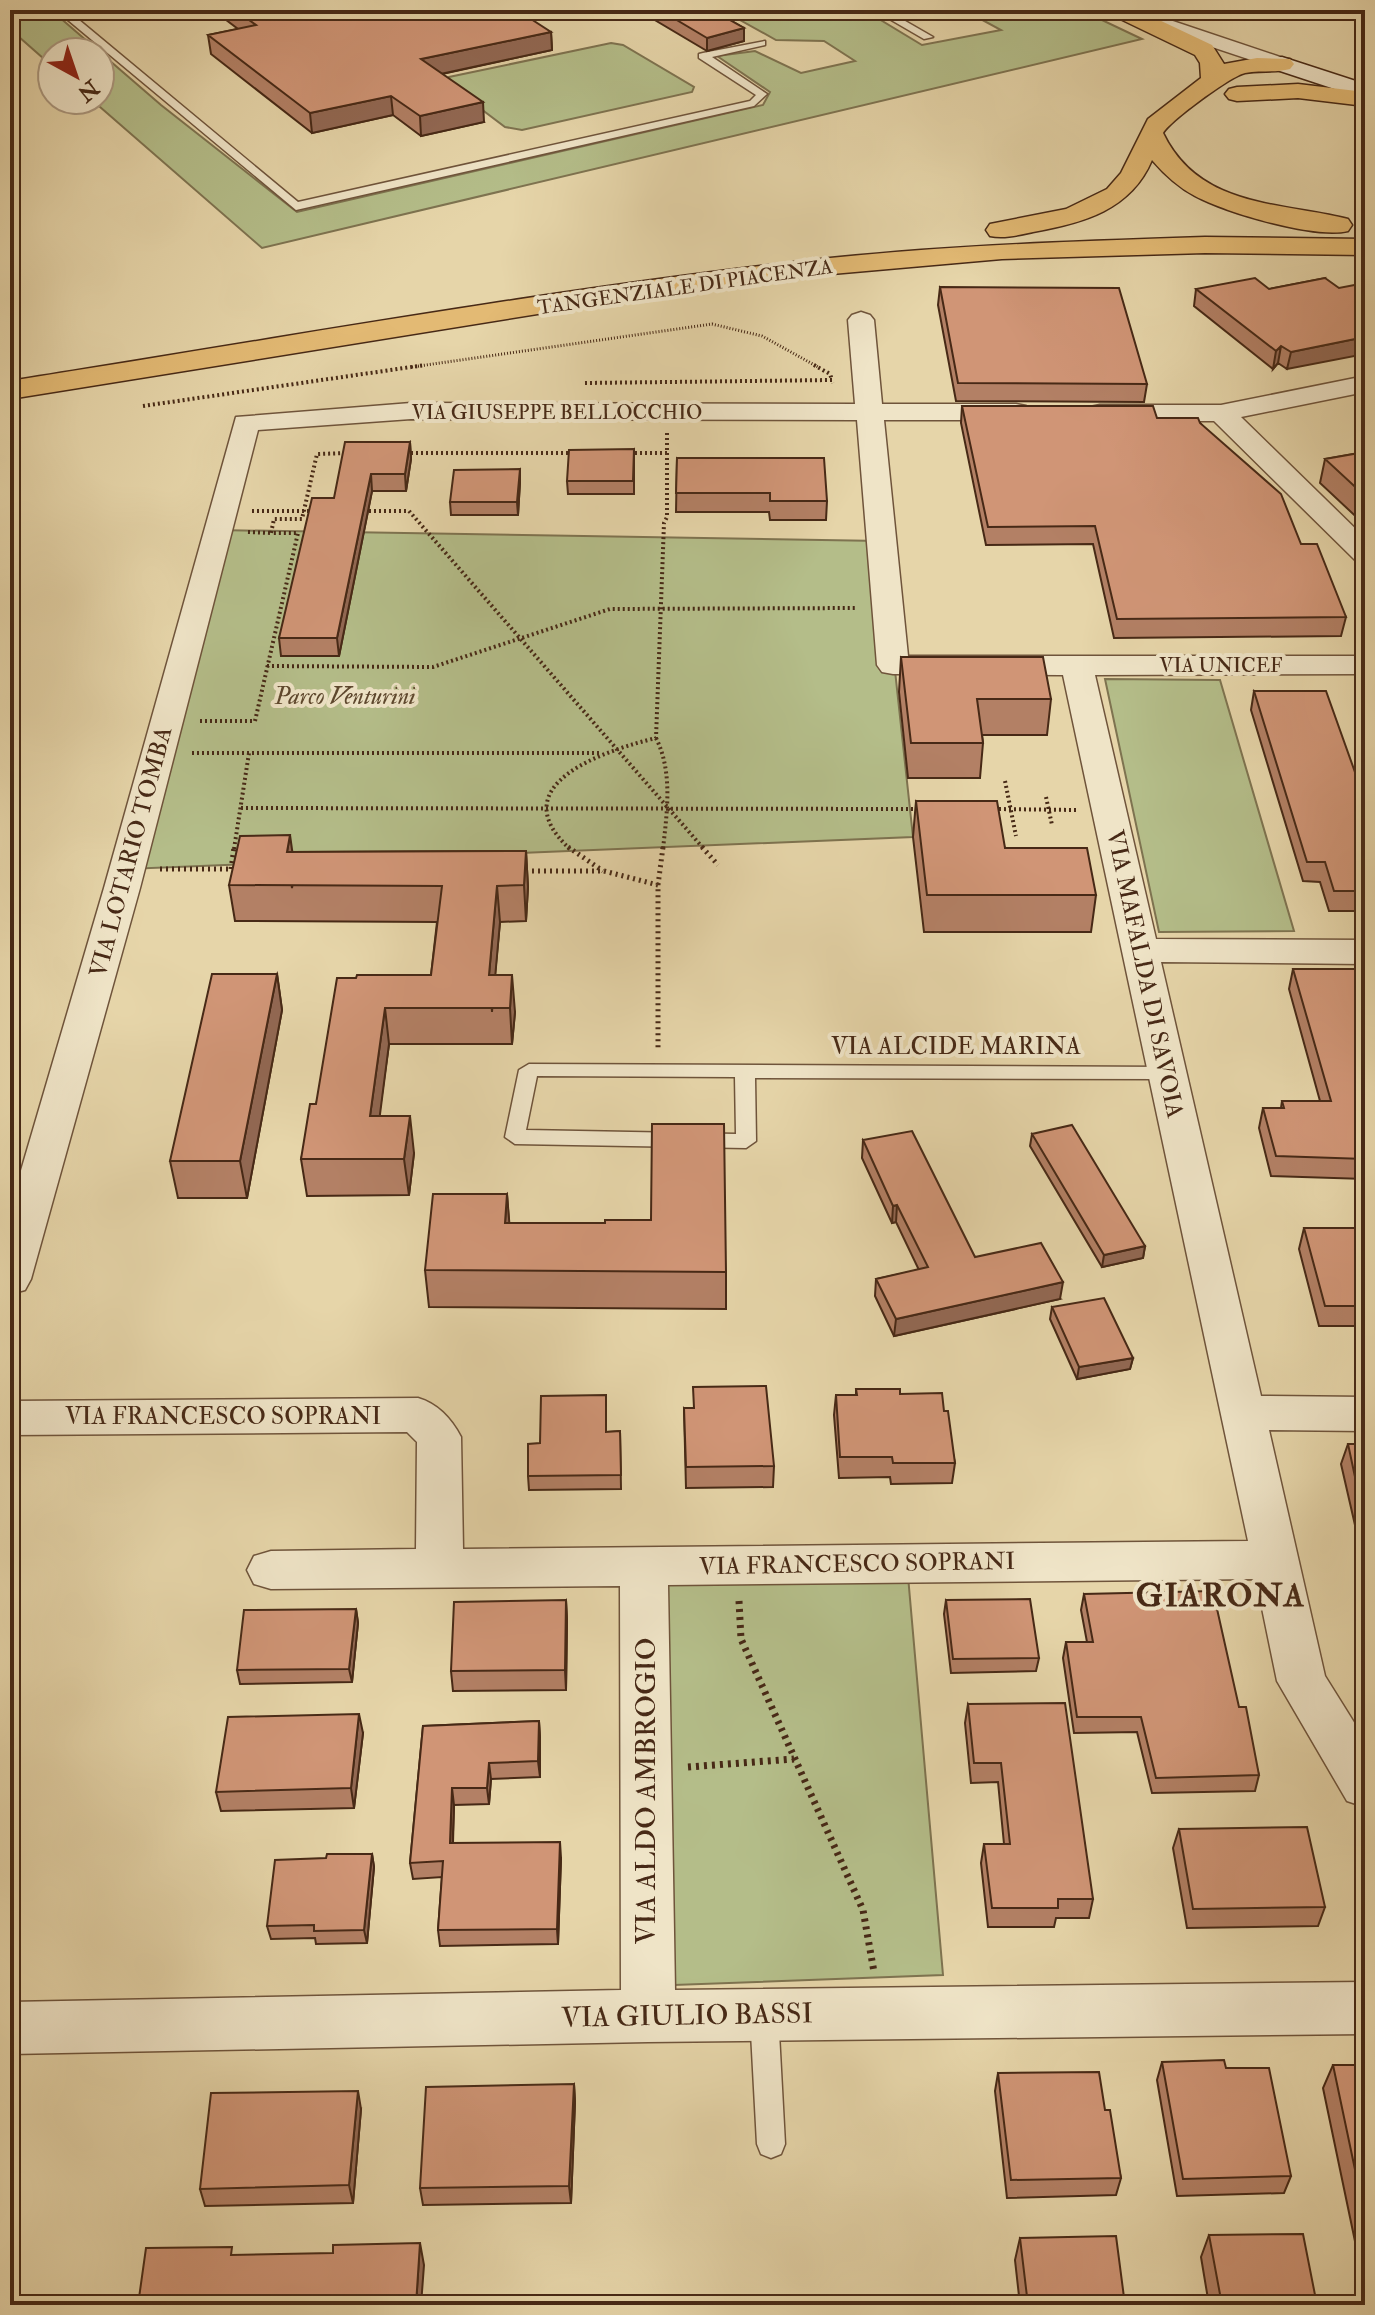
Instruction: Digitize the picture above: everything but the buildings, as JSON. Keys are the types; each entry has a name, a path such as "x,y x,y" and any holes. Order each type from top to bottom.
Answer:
{"highway":[{"path":"1121,10 1204,50 1212,63 1216,87"},
{"path":"795,258 985,233 1073,214 1116,194 1135,175 1158,124 1216,87 1266,81 1282,64"},
{"path":"1216,87 1298,91 1365,99"},
{"path":"1158,124 1155,150 1166,165 1179,176 1217,196 1303,221 1365,228"},
{"name":"TANGENZIALE DI PIACENZA","path":"10,375 634,278 795,258 992,240 1196,235 1365,236"},
{"name":"TANGENZIALE DI PIACENZA","path":"10,393 650,288 832,266 1002,251 1205,245 1365,247"}],"street":[{"path":"1121,10 1365,92"},
{"path":"861,320 893,665 1077,666"},
{"path":"1068,413 1221,413 1365,384"},
{"name":"VIA GIUSEPPE BELLOCCHIO","path":"246,423 411,411 1037,412"},
{"path":"1221,413 1365,554"},
{"name":"VIA LOTARIO TOMBA","path":"10,1279 127,869 246,423"},
{"name":"VIA UNICEF","path":"1077,666 1365,665"},
{"name":"VIA MAFALDA DI SAVOIA","path":"1077,666 1302,1681 1357,1758"},
{"path":"1140,950 1365,952"},
{"path":"1243,1413 1365,1414"},
{"name":"VIA FRANCESCO SOPRANI","path":"10,1418 418,1415 439,1437 440,1568"},
{"name":"VIA FRANCESCO SOPRANI","path":"271,1570 1275,1560"},
{"name":"VIA ALDO AMBROGIO","path":"644,1566 648,2016"},
{"name":"VIA GIULIO BASSI","path":"10,2028 764,2014 1365,2008"}],"lane":[{"path":"61,10 296,206 754,103 762,94 703,56 761,43 750,37"},
{"path":"879,10 928,37"},
{"name":"VIA ALCIDE MARINA","path":"745,1071 746,1141 515,1137 529,1070 659,1071 745,1071 1167,1073"},
{"path":"764,2014 771,2144"}],"path":[{"path":"143,406 712,324 762,336 830,374 832,380"},
{"path":"659,1071 658,885 667,808 663,747 656,738 664,523 667,517 667,412"},
{"path":"162,737 255,721 298,533 271,533 274,519 302,519 317,454 349,453"},
{"path":"396,453 572,453"},
{"path":"620,453 667,453"},
{"path":"223,511 318,511"},
{"path":"363,511 409,511 718,865"},
{"path":"267,666 433,667 610,609 887,607"},
{"path":"162,737 249,753 602,754"},
{"path":"656,738 587,760 560,780 549,798 547,818 560,843 581,860 604,871 658,885"},
{"path":"231,869 249,753"},
{"path":"1005,781 1016,836"},
{"path":"1046,797 1052,825"},
{"path":"241,808 933,809"},
{"path":"979,809 1109,810"},
{"path":"127,869 247,869"},
{"path":"511,871 604,871"},
{"path":"739,1597 741,1639 863,1910 875,1977"},
{"path":"679,1768 794,1759"}],"green space":[{"path":"10,10 51,10 81,36 36,36 36,52 10,29"},
{"path":"722,10 864,10 922,45 1001,30 964,10 1081,10 1142,39 262,248 110,116 116,116 116,66 297,212 763,105 770,92 717,56 755,51 801,73 855,61 824,41 776,40"},
{"path":"611,43 623,45 694,87 692,92 522,130 505,127 444,81 449,77"},
{"name":"Parco Venturini","path":"218,530 881,541 913,837 127,869"},
{"path":"1105,679 1220,680 1294,931 1159,932"},
{"path":"667,1566 908,1576 943,1975 674,1985"}],"district":[{"name":"GIARONA","path":"1221,1596"}]}
